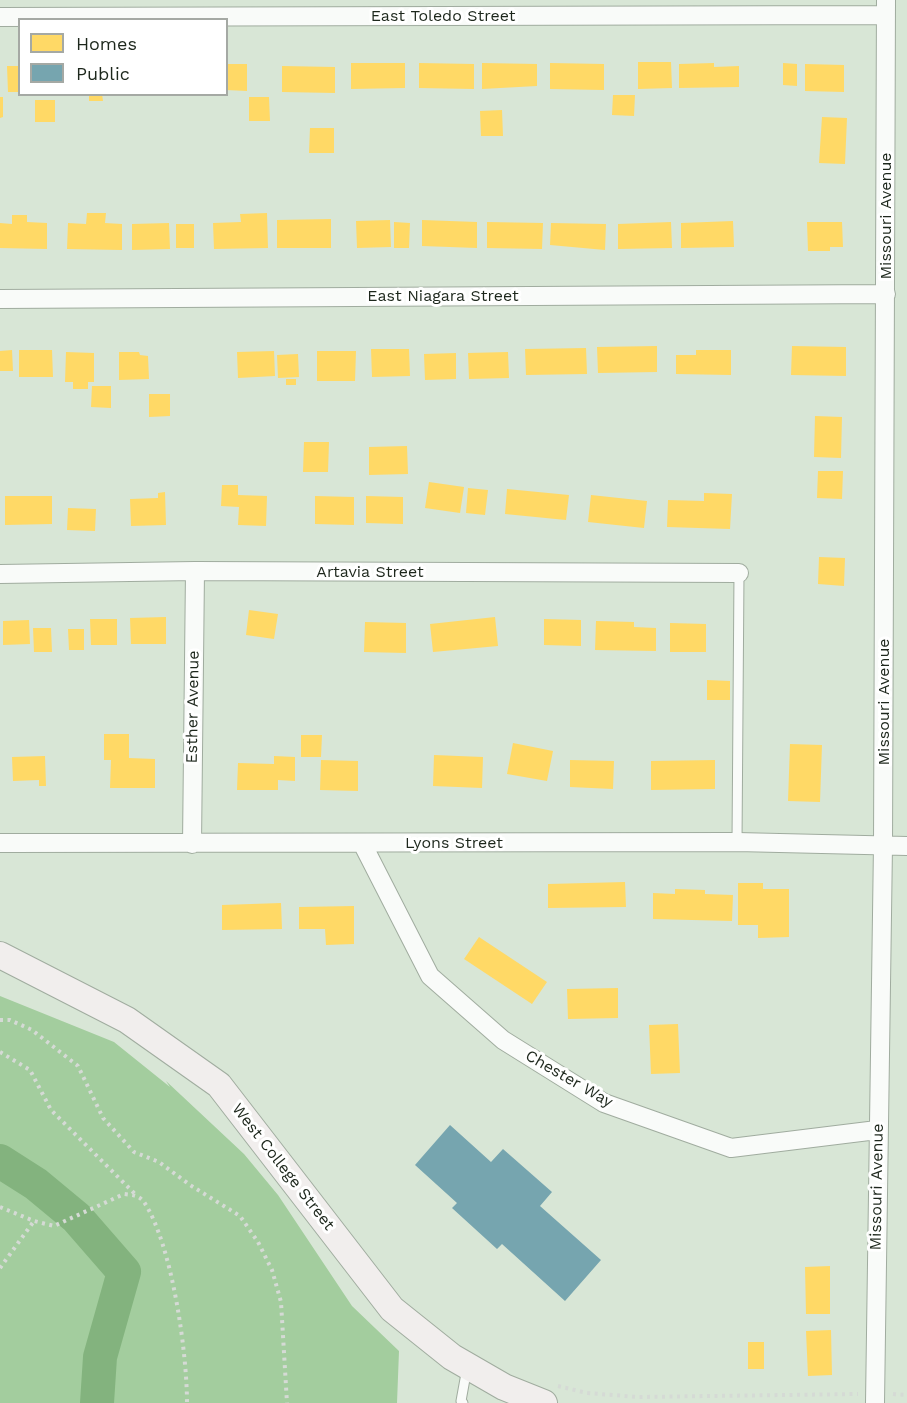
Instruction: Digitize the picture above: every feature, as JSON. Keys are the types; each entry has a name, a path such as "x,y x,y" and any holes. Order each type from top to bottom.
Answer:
{"street":[{"name":"East Toledo Street","path":"0,17 886,7"},
{"name":"Missouri Avenue","path":"875,1399 883,845 886,7"},
{"name":"East Niagara Street","path":"0,299 886,294"},
{"name":"Artavia Street","path":"0,574 195,571 739,573"},
{"name":"Esther Avenue","path":"192,844 195,571"},
{"name":"Lyons Street","path":"0,843 736,842 907,846"},
{"name":"Chester Way","path":"362,843 429,976 503,1040 604,1103 731,1148 878,1130"},
{"name":"West College Street","path":"0,955 127,1020 219,1084 392,1309 468,1366 504,1387 546,1393"}],"lane":[{"path":"736,842 739,573"},
{"path":"463,1403 461,1401 468,1366"}],"path":[{"path":"0,1020 10,1020 32,1030 78,1066 103,1118 134,1152 159,1162 190,1185 240,1216 258,1242 272,1270 280,1302 287,1362 287,1403"},
{"path":"0,1052 30,1070 51,1110 143,1201 160,1236 169,1274 182,1346 187,1403"},
{"path":"0,1207 34,1221 54,1226 124,1194 135,1195"},
{"path":"0,1268 34,1221"},
{"path":"546,1393 587,1392 638,1397 875,1399 907,1395"}],"green space":[{"path":"0,996 114,1042 170,1087 166,1081 244,1154 278,1195 352,1306 399,1351 397,1403 0,1403"}],"building: Homes":[{"path":"638,62 671,62 672,88 638,89"},
{"path":"351,63 405,63 405,88 351,89"},
{"path":"419,63 474,64 474,89 419,88"},
{"path":"482,63 537,64 537,86 482,89"},
{"path":"550,63 604,64 604,90 550,89"},
{"path":"714,63 714,67 739,66 739,87 679,88 679,64"},
{"path":"783,63 797,64 797,86 783,85"},
{"path":"228,64 247,64 247,91 228,90"},
{"path":"805,64 844,65 844,92 805,91"},
{"path":"7,66 18,66 18,92 8,92"},
{"path":"282,66 335,67 335,93 282,92"},
{"path":"613,95 635,95 634,116 612,115"},
{"path":"89,96 102,96 103,101 89,101"},
{"path":"0,97 3,97 3,117 0,118"},
{"path":"249,97 269,97 270,121 249,121"},
{"path":"35,100 55,100 55,122 35,122"},
{"path":"502,110 503,136 481,136 480,111"},
{"path":"822,117 847,118 845,164 819,163"},
{"path":"310,128 334,128 334,153 309,153"},
{"path":"87,213 106,213 105,223 122,224 122,250 67,249 68,223 86,224"},
{"path":"267,213 268,248 214,249 213,223 241,222 240,214"},
{"path":"12,215 27,215 27,222 47,223 47,249 0,248 0,223 12,224"},
{"path":"331,219 331,248 277,248 277,220"},
{"path":"390,220 391,247 357,248 356,221"},
{"path":"422,220 477,222 477,248 422,246"},
{"path":"733,221 734,247 681,248 681,223"},
{"path":"394,222 410,223 409,248 394,248"},
{"path":"487,222 543,223 542,249 487,248"},
{"path":"671,222 672,248 618,249 618,224"},
{"path":"807,222 842,222 843,247 830,247 830,251 808,251"},
{"path":"169,223 170,249 132,250 132,224"},
{"path":"551,223 606,224 605,250 550,245"},
{"path":"176,224 194,224 194,248 176,248"},
{"path":"657,346 657,372 598,373 597,347"},
{"path":"792,346 846,347 846,376 791,375"},
{"path":"586,348 587,374 526,375 525,349"},
{"path":"371,349 409,349 410,376 372,377"},
{"path":"12,350 13,371 0,371 0,351"},
{"path":"19,350 52,350 53,377 19,377"},
{"path":"696,350 731,350 731,375 676,374 676,355 696,355"},
{"path":"274,351 275,376 238,378 237,352"},
{"path":"317,351 356,351 355,381 317,381"},
{"path":"66,352 94,353 94,382 88,382 88,389 73,389 73,382 65,382"},
{"path":"119,352 139,352 140,355 148,356 149,379 119,380"},
{"path":"508,352 509,378 469,379 468,353"},
{"path":"456,353 456,379 425,380 424,354"},
{"path":"298,354 299,377 278,378 277,355"},
{"path":"286,379 296,379 296,385 286,385"},
{"path":"92,386 111,386 111,408 91,407"},
{"path":"149,394 170,394 170,416 149,417"},
{"path":"815,416 842,417 841,458 814,457"},
{"path":"304,442 329,442 328,472 303,472"},
{"path":"407,446 408,474 369,475 369,447"},
{"path":"818,471 843,471 842,499 817,498"},
{"path":"429,482 464,487 460,513 425,508"},
{"path":"222,485 238,485 238,495 267,496 266,526 238,525 239,507 221,506"},
{"path":"468,488 488,490 485,515 466,513"},
{"path":"507,489 569,495 566,520 505,514"},
{"path":"165,492 166,525 131,526 130,499 158,498 158,493"},
{"path":"704,493 732,494 730,529 667,527 668,500 704,501"},
{"path":"591,495 647,501 644,528 588,522"},
{"path":"5,496 52,496 52,524 5,525"},
{"path":"315,496 354,497 354,525 315,524"},
{"path":"366,496 403,497 403,524 366,523"},
{"path":"68,508 96,509 95,531 67,530"},
{"path":"819,557 845,558 844,586 818,584"},
{"path":"249,610 278,614 274,639 246,635"},
{"path":"166,617 166,644 131,644 130,618"},
{"path":"495,617 498,646 433,652 430,624"},
{"path":"90,619 117,619 117,645 91,645"},
{"path":"544,619 581,620 581,646 544,645"},
{"path":"29,620 30,644 3,645 3,621"},
{"path":"596,621 634,622 634,627 656,628 656,651 595,650"},
{"path":"365,622 406,623 406,653 364,652"},
{"path":"670,623 706,624 706,652 670,652"},
{"path":"33,628 51,628 52,652 34,652"},
{"path":"68,629 84,629 84,650 69,650"},
{"path":"707,680 730,681 730,700 707,700"},
{"path":"104,734 129,734 129,758 155,759 155,788 110,788 111,760 104,760"},
{"path":"301,735 322,735 321,757 301,757"},
{"path":"513,743 553,751 547,781 507,774"},
{"path":"790,744 822,745 820,802 788,801"},
{"path":"434,755 483,757 482,788 433,786"},
{"path":"45,756 46,786 39,786 39,780 13,781 12,757"},
{"path":"274,756 295,757 295,781 278,780 278,790 237,790 238,763 274,764"},
{"path":"321,760 358,761 358,791 320,790"},
{"path":"570,760 614,761 613,789 570,787"},
{"path":"715,760 715,789 651,790 651,761"},
{"path":"625,882 626,907 548,908 548,884"},
{"path":"738,883 763,883 763,889 789,889 789,937 758,938 758,925 738,925"},
{"path":"675,889 705,890 705,894 733,895 732,921 653,919 653,893 675,894"},
{"path":"281,903 282,929 222,930 222,905"},
{"path":"354,906 354,944 326,945 325,929 299,929 299,907"},
{"path":"479,937 547,982 532,1004 464,959"},
{"path":"618,988 618,1018 568,1019 567,989"},
{"path":"678,1024 680,1073 651,1074 649,1025"},
{"path":"830,1266 830,1314 806,1314 805,1267"},
{"path":"831,1330 832,1375 808,1376 806,1331"},
{"path":"748,1342 764,1342 764,1369 748,1369"}],"building: Public":[{"path":"450,1125 491,1162 503,1149 552,1192 540,1206 601,1260 565,1301 502,1244 497,1249 452,1208 457,1203 415,1165"}],"waterway":[{"path":"0,1161 36,1184 77,1218 124,1272 100,1357 97,1403"}]}
